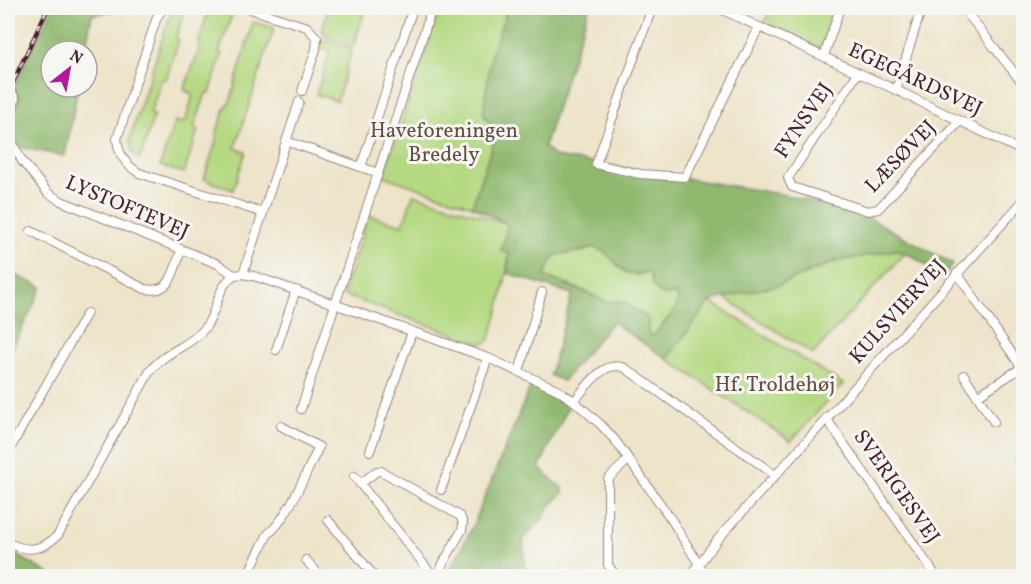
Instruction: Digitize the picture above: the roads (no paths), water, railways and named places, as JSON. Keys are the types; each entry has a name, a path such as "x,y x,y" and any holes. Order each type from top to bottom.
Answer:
{"street":[{"path":"164,8 157,17 117,139 122,158 139,173 263,213"},
{"path":"247,8 307,27 317,38 316,49 302,91"},
{"path":"361,167 413,8"},
{"path":"301,409 432,8"},
{"path":"652,8 596,164 640,174 685,177 759,27"},
{"name":"EGEGÅRDSVEJ","path":"718,8 824,56 1023,152"},
{"name":"EGEGÅRDSVEJ","path":"824,56 840,8"},
{"path":"963,8 1023,85"},
{"path":"896,90 921,10"},
{"name":"FYNSVEJ","path":"830,199 792,187 788,178 858,73"},
{"name":"LYSTOFTEVEJ","path":"11,93 10,138 22,161 37,182 61,201 238,274 255,276 488,358 556,389 574,401 600,424 629,459 706,576"},
{"path":"8,543 18,548 31,550 50,543 58,535 150,371 161,359 197,336 205,328 222,288 227,280 238,274 263,213 298,102"},
{"name":"LÆSØVEJ","path":"830,199 868,211 878,209 960,121"},
{"path":"286,141 378,173"},
{"name":"KULSVIERVEJ","path":"690,576 718,539 1023,200"},
{"path":"31,231 146,289 155,291 162,290 168,284 181,251"},
{"path":"957,273 1022,370 977,396"},
{"path":"276,350 296,290"},
{"path":"519,372 542,292"},
{"path":"8,452 87,313"},
{"path":"370,451 412,332"},
{"path":"441,490 488,358"},
{"path":"574,401 604,368 617,365 775,475"},
{"path":"964,375 994,422"},
{"name":"SVERIGESVEJ","path":"826,418 936,576"},
{"path":"246,576 268,534 274,530 292,501 319,447 281,426"},
{"path":"616,576 608,565 608,479 629,459"},
{"path":"354,476 360,484 435,576 462,530 463,523 460,516 381,471 377,471 360,484"},
{"path":"328,520 374,576"},
{"path":"306,560 320,576"}],"railway":[{"path":"8,93 48,8"}],"park label":[{"name":"Haveforeningen Bredely","path":"444,143"},
{"name":"Hf. Troldehøj","path":"775,385"}]}
